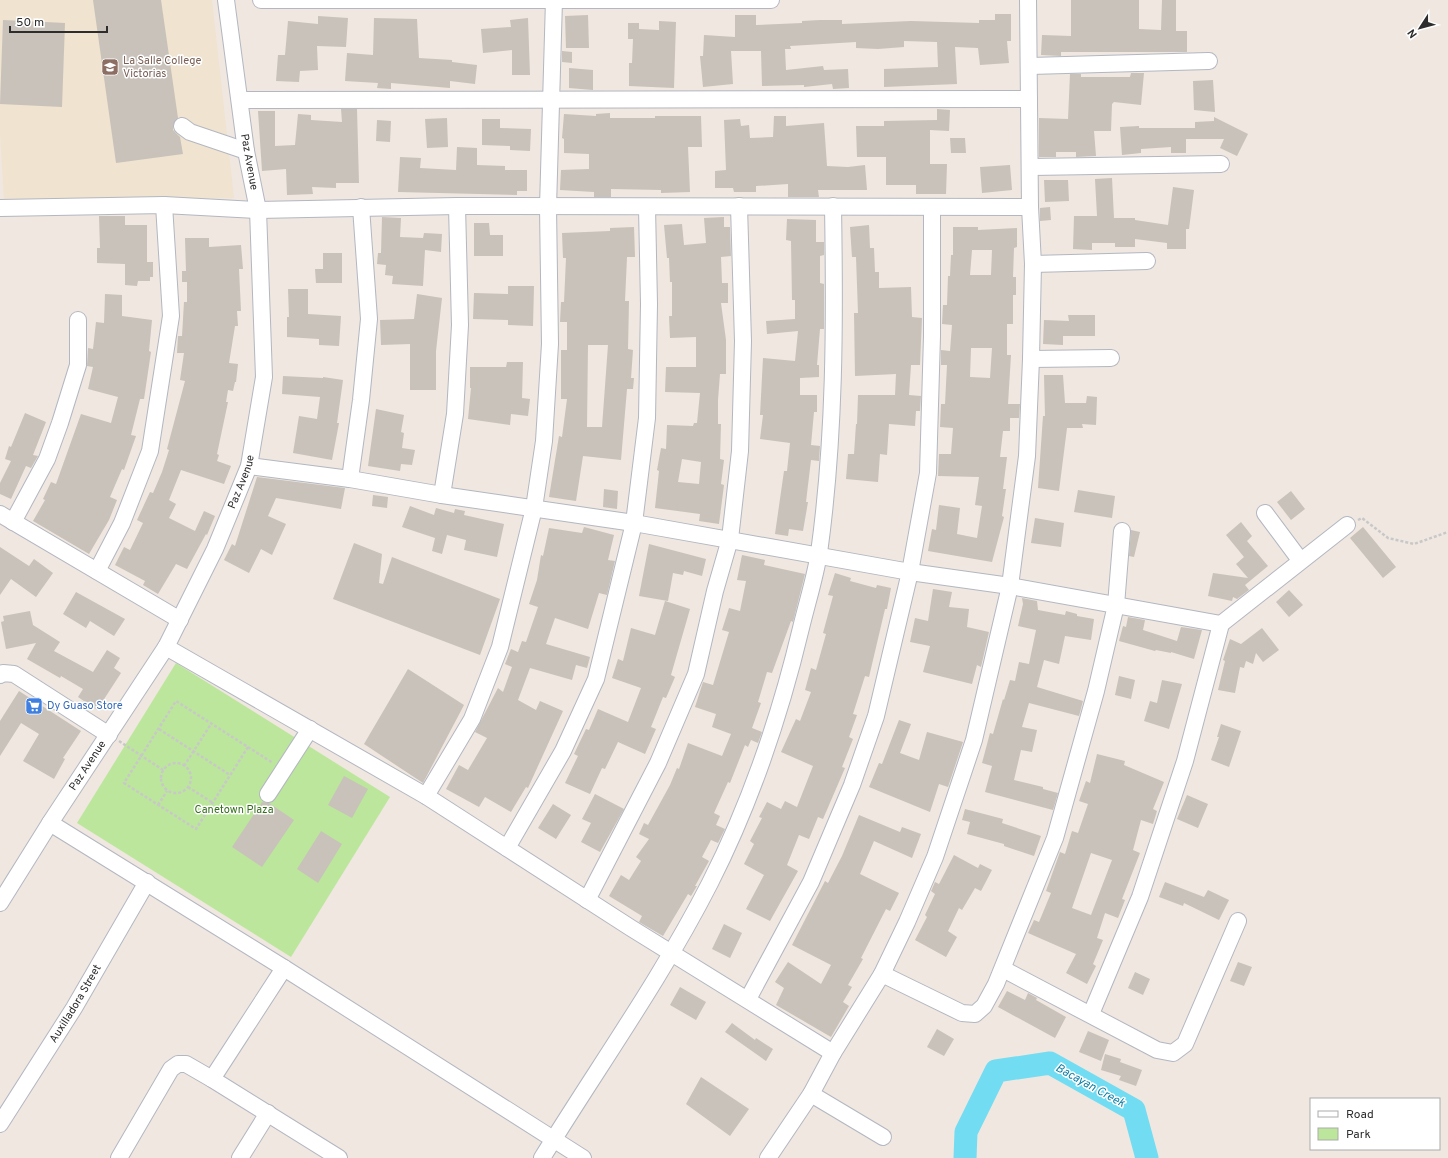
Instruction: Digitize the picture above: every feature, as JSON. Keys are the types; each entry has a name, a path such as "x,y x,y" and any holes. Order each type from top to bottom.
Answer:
{"street":[{"name":"Paz Avenue","path":"0,903 50,823 166,647 215,548 249,466 264,377 258,210 246,151 226,0"},
{"path":"261,0 771,0"},
{"path":"768,1158 811,1094 833,1053 882,974 907,922 935,857 974,740 1010,586 1027,456 1031,359 1033,264 1030,207 1031,167 1028,0"},
{"path":"426,796 472,719 500,647 534,508 544,441 550,344 548,207 554,1"},
{"path":"1030,66 1209,61"},
{"path":"240,100 552,101 1029,99"},
{"path":"182,126 190,132 246,151"},
{"path":"1031,167 1221,164"},
{"path":"0,208 164,206 258,210 457,206 1030,207"},
{"path":"97,571 122,523 150,451 153,437 171,316 164,206"},
{"path":"442,495 455,414 459,333 457,206"},
{"path":"587,900 658,763 696,674 715,591 730,539 740,451 743,349 739,206"},
{"path":"542,1158 671,953 710,882 755,784 787,685 818,556 830,456 835,326 833,206"},
{"path":"350,479 361,400 369,319 361,207"},
{"path":"507,848 563,751 596,679 634,523 647,418 649,304 647,207"},
{"path":"748,1000 811,882 852,785 876,716 910,572 928,474 932,336 932,207"},
{"path":"1033,264 1146,261"},
{"path":"78,320 78,366 60,423 47,459 7,518 180,620"},
{"path":"1031,359 1111,358"},
{"path":"249,466 350,479 442,495 634,523 910,572 1010,586 1221,624"},
{"path":"1265,513 1300,560"},
{"path":"1091,1014 1140,897 1186,761 1221,624 1300,560 1347,525"},
{"path":"882,974 962,1013 975,1014 984,1006 1003,969 1055,838 1096,691 1116,605 1122,531"},
{"path":"166,647 426,796 587,900 833,1053"},
{"path":"0,675 4,673 14,674 109,735"},
{"path":"268,794 310,730"},
{"path":"50,823 284,968 583,1158"},
{"name":"Auxilladora Street","path":"0,1124 74,1008 147,882"},
{"path":"1003,969 1157,1050 1173,1053 1181,1049 1185,1044 1238,921"},
{"path":"212,1079 284,968"},
{"path":"119,1158 171,1069 178,1064 186,1064 212,1079 339,1158"},
{"path":"811,1094 883,1137"},
{"path":"240,1158 268,1113"}],"path":[{"path":"1347,525 1362,518 1388,538 1414,544 1448,532"},
{"path":"248,748 196,829 124,783 176,701 283,770"},
{"path":"184,766 211,724"},
{"path":"159,728 230,775"},
{"path":"109,735 163,770"},
{"path":"173,763 184,766 191,776 188,787 179,794 167,791 161,781 163,770 173,763"},
{"path":"188,787 213,803"},
{"path":"158,805 167,791"}],"shaded area":[{"name":"La Salle College Victorias","path":"0,0 212,0 234,198 4,201 0,134"}],"green space":[{"name":"Canetown Plaza","path":"176,663 390,797 291,957 77,823"}],"building":[{"path":"93,0 161,0 178,118 173,125 173,130 180,137 183,154 116,163"},
{"path":"1071,0 1139,0 1139,29 1161,30 1162,0 1176,0 1176,31 1187,31 1187,52 1061,52 1061,56 1041,55 1042,35 1071,36"},
{"path":"995,14 1011,14 1011,41 1007,41 1009,63 980,65 978,48 955,47 957,84 884,87 884,69 938,67 937,42 904,41 904,47 878,49 856,48 856,42 790,46 791,49 785,49 786,70 823,66 824,70 848,69 849,88 833,89 832,84 804,87 804,85 762,86 761,51 731,51 733,84 703,87 700,56 703,56 704,35 735,37 735,15 756,15 756,25 802,23 802,21 820,20 842,20 842,24 911,21 979,23 979,20 995,20"},
{"path":"588,15 589,48 566,48 565,16"},
{"path":"318,16 348,18 346,47 317,46 318,70 300,71 299,82 276,81 278,55 285,55 288,21 318,24"},
{"path":"374,18 417,19 419,58 452,60 452,62 477,65 475,84 450,81 450,88 391,83 391,89 377,88 378,83 345,81 347,53 373,55"},
{"path":"528,18 530,75 512,75 512,50 483,53 481,29 511,27 510,20"},
{"path":"3,20 65,23 62,107 0,104"},
{"path":"659,21 676,22 674,88 629,86 629,63 632,63 633,39 628,39 628,23 639,23 639,29 659,30"},
{"path":"562,51 572,52 572,63 562,62"},
{"path":"569,68 593,70 593,90 569,88"},
{"path":"1131,73 1144,73 1141,105 1114,102 1112,104 1111,131 1094,131 1096,156 1076,157 1076,152 1056,152 1056,157 1039,157 1039,118 1068,119 1070,74 1081,74 1081,77 1130,77"},
{"path":"1213,80 1215,112 1194,110 1193,81"},
{"path":"341,109 357,109 359,183 336,183 336,188 312,187 313,194 287,195 286,169 262,171 258,111 275,111 275,146 295,145 298,114 311,115 311,120 342,122"},
{"path":"937,109 950,110 949,131 930,130 930,164 947,164 946,194 916,194 916,185 886,185 886,157 857,157 856,126 884,126 884,121 937,120"},
{"path":"610,113 610,118 701,116 702,147 688,147 690,192 661,193 661,190 611,189 611,197 594,197 594,192 560,190 561,170 589,169 589,154 564,153 564,139 562,138 564,114 596,116 596,114"},
{"path":"774,116 786,116 786,126 824,123 827,166 848,167 865,165 867,190 818,190 819,197 788,197 788,184 756,186 756,192 734,192 733,188 715,188 715,171 726,170 724,120 740,119 741,126 749,125 750,138 773,137"},
{"path":"1214,117 1248,134 1237,156 1220,148 1224,139 1186,139 1186,153 1171,153 1171,147 1141,149 1141,153 1122,155 1120,127 1139,126 1139,128 1195,128 1195,122 1214,121"},
{"path":"447,118 448,147 427,148 425,119"},
{"path":"482,119 500,119 500,128 531,129 530,151 510,150 510,146 482,145"},
{"path":"377,120 391,121 390,142 376,141"},
{"path":"950,138 965,138 966,153 951,153"},
{"path":"457,147 477,148 477,165 505,166 505,170 527,170 527,191 517,191 517,195 398,192 400,157 421,158 420,168 456,170"},
{"path":"1010,165 1012,190 982,193 980,167"},
{"path":"1112,178 1114,218 1135,218 1135,220 1168,225 1173,187 1194,190 1189,229 1186,229 1186,249 1167,249 1167,243 1135,239 1135,247 1115,247 1115,243 1092,243 1092,250 1073,249 1074,216 1097,216 1095,179"},
{"path":"1044,180 1068,180 1069,201 1045,202"},
{"path":"1050,207 1051,220 1040,221 1040,208"},
{"path":"99,216 125,216 125,225 147,225 147,262 153,262 153,277 150,277 150,281 138,281 137,286 125,285 125,264 97,263 97,248 100,248"},
{"path":"382,217 401,218 400,237 423,238 424,233 442,234 441,252 425,250 423,286 392,284 393,276 385,275 386,265 377,264 378,253 381,253"},
{"path":"724,217 724,227 730,227 731,256 721,257 722,283 728,283 728,303 721,303 726,340 726,374 720,374 718,400 718,424 721,424 720,459 724,460 721,484 724,485 719,524 699,521 700,514 655,508 659,471 657,470 661,448 666,449 667,425 693,426 694,423 697,423 700,393 665,392 666,367 696,367 696,337 670,338 669,316 672,316 672,282 670,282 669,258 667,258 664,225 682,224 684,245 706,243 704,218","holes":["682,459 701,462 699,484 678,482"]},
{"path":"787,219 816,220 816,242 824,242 824,255 820,256 820,283 824,284 824,329 820,329 817,365 819,365 819,377 800,378 800,395 817,395 817,412 814,412 811,445 820,446 819,461 811,460 806,502 808,502 803,531 789,529 788,536 775,534 784,471 787,471 790,443 760,439 763,415 760,415 763,358 795,361 798,331 767,334 766,321 795,319 795,300 792,300 791,241 786,240"},
{"path":"474,223 489,223 490,235 503,235 503,256 474,256"},
{"path":"869,225 870,248 874,248 875,272 879,272 879,288 911,287 912,317 922,318 920,365 911,365 909,395 921,396 920,411 916,411 915,426 889,424 887,455 880,454 878,482 846,479 848,454 854,454 858,395 895,395 896,374 855,376 854,313 858,313 856,257 852,257 850,227"},
{"path":"634,227 635,257 627,257 625,301 629,301 628,349 633,350 631,378 634,378 633,389 627,389 621,460 583,456 576,501 549,497 559,436 562,437 567,399 561,399 561,350 567,350 567,322 560,322 561,302 564,302 566,258 563,258 562,233 610,231 610,228","holes":["588,345 608,345 602,427 587,427"]},
{"path":"953,227 978,227 978,230 1017,228 1017,247 1014,248 1013,277 1016,277 1016,295 1013,295 1013,324 1007,324 1007,355 1011,355 1008,404 1020,404 1019,418 1010,418 1010,431 1003,431 1000,457 1007,457 1003,489 1006,489 1002,516 1004,517 992,562 928,551 932,529 936,530 939,505 960,508 957,534 977,538 982,506 975,505 979,477 938,476 939,454 951,454 953,428 940,427 941,404 945,404 947,365 941,365 941,350 950,351 952,325 942,324 943,305 947,305 948,276 950,276 951,255 953,255","holes":["972,250 992,250 991,275 970,275","971,348 992,348 990,378 970,377"]},
{"path":"185,238 209,238 209,247 241,245 243,269 239,269 241,311 237,311 238,326 235,326 229,363 238,364 236,382 233,391 228,390 226,402 228,402 217,454 219,455 217,461 231,466 224,484 181,470 169,500 176,504 169,518 195,531 204,511 215,516 207,535 206,534 187,569 176,564 158,594 143,585 145,581 115,565 124,547 130,550 143,523 137,520 150,492 153,493 162,472 169,450 167,449 185,381 180,380 184,353 177,353 178,336 182,336 184,302 187,302 187,282 182,282 182,271 186,271"},
{"path":"323,253 342,253 342,283 316,283 315,269 323,269"},
{"path":"508,286 534,286 533,326 508,325 508,320 473,319 474,293 508,294"},
{"path":"288,289 308,289 308,314 341,316 339,346 319,345 319,339 287,337 287,317 289,317"},
{"path":"105,294 122,295 122,316 152,320 149,351 151,352 144,399 140,399 131,435 136,436 124,470 122,469 110,497 117,500 109,520 89,554 33,521 45,500 43,499 51,482 56,484 81,414 111,423 118,397 88,389 93,367 87,366 88,348 93,349 96,322 104,323"},
{"path":"417,294 442,298 436,351 436,390 410,390 410,344 381,345 380,320 414,319"},
{"path":"1068,315 1095,315 1095,336 1063,336 1063,345 1043,344 1044,320 1069,321"},
{"path":"507,362 523,362 522,398 530,399 528,416 511,414 510,425 468,419 471,388 470,367 506,367"},
{"path":"1044,375 1063,375 1065,403 1086,403 1087,396 1097,397 1096,425 1082,424 1083,428 1067,428 1059,491 1038,488 1043,416 1045,416"},
{"path":"283,376 323,377 343,380 337,423 339,423 332,460 293,453 299,416 317,419 320,397 282,394"},
{"path":"376,409 404,415 401,432 404,433 402,448 415,450 412,465 401,464 400,471 368,466"},
{"path":"25,413 46,422 33,455 38,456 31,468 26,466 11,499 0,494 0,483 11,461 5,459 9,446 11,447"},
{"path":"257,477 345,488 341,509 276,498 268,516 286,524 272,555 261,549 249,573 224,560 232,544 235,546"},
{"path":"604,489 618,491 617,509 603,507"},
{"path":"1078,490 1115,496 1112,518 1074,512"},
{"path":"1291,491 1305,509 1291,520 1277,502"},
{"path":"373,495 388,497 387,508 372,506"},
{"path":"410,506 434,515 436,508 454,513 455,509 465,511 464,515 504,524 497,557 464,550 466,540 447,535 442,554 432,551 435,538 402,527"},
{"path":"1035,518 1064,523 1061,547 1031,543"},
{"path":"1241,522 1252,536 1247,541 1268,566 1245,585 1249,590 1237,599 1233,597 1232,601 1208,596 1213,573 1248,578 1236,564 1244,557 1226,535"},
{"path":"584,527 614,535 608,560 615,561 607,595 599,593 588,629 555,618 546,644 590,657 587,668 576,665 572,680 530,668 518,700 536,710 540,701 563,711 528,788 526,787 511,812 485,797 479,807 446,789 459,765 468,770 487,738 475,732 498,688 503,692 512,667 505,664 511,649 518,652 522,641 526,642 538,607 529,604 537,580 541,555 543,556 549,528 582,533"},
{"path":"1363,527 1396,567 1383,578 1350,538"},
{"path":"1131,530 1140,532 1134,557 1129,556"},
{"path":"354,543 382,554 379,583 383,584 392,557 500,599 480,655 333,599"},
{"path":"649,544 706,559 702,576 684,571 683,575 673,573 668,601 639,596"},
{"path":"0,547 29,566 34,559 53,573 36,597 11,579 0,595"},
{"path":"742,555 765,560 764,565 805,574 793,622 791,621 772,673 767,672 758,702 761,703 752,728 762,732 758,743 751,740 748,747 745,745 730,783 728,782 714,813 720,816 716,825 725,829 718,843 711,840 702,857 709,861 695,886 697,886 691,896 688,894 663,936 639,922 642,916 609,896 621,875 629,880 641,861 636,857 649,839 639,834 644,823 648,825 670,785 677,768 679,769 688,743 722,756 731,734 712,727 716,714 695,707 703,682 713,685 729,632 722,630 729,608 740,611 746,581 737,580"},
{"path":"835,573 851,578 850,581 876,588 877,585 891,588 869,677 865,676 853,714 857,715 849,737 853,739 842,767 845,768 823,819 818,817 809,839 799,835 787,865 798,871 770,921 746,909 764,875 744,864 754,844 750,841 762,818 759,817 767,802 781,809 785,801 797,807 813,766 781,752 796,719 800,721 811,692 805,690 811,668 816,670 826,634 823,633 833,596 828,595"},
{"path":"933,589 952,592 949,607 969,609 967,627 989,632 981,667 977,665 972,684 923,672 930,646 910,642 915,618 928,621"},
{"path":"1289,590 1303,605 1289,617 1276,602"},
{"path":"76,592 125,619 114,636 90,621 86,628 63,614"},
{"path":"1022,598 1037,601 1038,610 1065,615 1066,611 1077,614 1077,616 1094,619 1091,640 1065,636 1059,664 1044,660 1037,687 1083,701 1079,716 1029,703 1022,727 1037,730 1032,752 1021,750 1014,780 1043,787 1043,789 1058,793 1053,810 985,792 992,766 982,763 990,733 993,734 1010,680 1015,681 1019,662 1029,664 1036,630 1018,626 1023,604"},
{"path":"665,601 690,609 671,675 675,677 666,698 663,697 651,727 656,729 645,754 618,742 605,769 602,768 590,794 565,783 578,756 574,754 586,729 589,730 598,709 628,722 641,688 612,678 618,659 623,661 631,628 655,635"},
{"path":"30,611 33,625 60,642 54,651 93,672 107,650 120,658 114,668 121,673 97,710 78,697 83,689 27,659 36,643 6,649 1,622 4,621 3,616"},
{"path":"1128,617 1145,620 1143,630 1177,641 1181,627 1202,630 1194,659 1171,652 1155,651 1119,641 1123,626 1126,627"},
{"path":"1262,628 1279,650 1263,662 1256,653 1253,664 1246,661 1244,668 1240,667 1235,693 1218,690 1225,661 1223,660 1230,639 1241,644"},
{"path":"408,669 464,705 423,783 364,744"},
{"path":"1119,676 1135,680 1131,699 1115,695"},
{"path":"1162,680 1182,684 1169,729 1144,721 1150,701 1157,703"},
{"path":"19,691 81,731 63,758 65,759 54,779 23,761 39,734 21,723 0,756 0,721"},
{"path":"899,720 911,724 900,753 919,760 927,732 963,742 948,787 939,784 930,812 869,787 879,763 882,764"},
{"path":"1221,724 1241,731 1229,767 1211,760 1219,737 1217,737"},
{"path":"1097,754 1125,761 1124,765 1164,782 1153,809 1157,811 1153,824 1141,820 1133,850 1140,853 1122,899 1125,900 1118,918 1105,913 1097,938 1103,940 1093,964 1096,966 1087,984 1066,973 1076,954 1028,933 1034,920 1039,922 1051,893 1046,891 1060,852 1065,854 1072,831 1078,833 1088,804 1079,801 1086,781 1090,783","holes":["1091,853 1112,860 1091,915 1072,908"]},
{"path":"344,776 368,789 352,818 328,805"},
{"path":"595,794 624,809 600,852 581,842 591,823 582,819"},
{"path":"1187,795 1208,804 1198,828 1177,819"},
{"path":"262,802 269,803 294,820 262,867 232,847"},
{"path":"553,804 571,815 556,839 538,828"},
{"path":"965,809 1003,819 1002,823 1041,836 1034,856 1004,846 1004,844 967,834 970,822 962,820"},
{"path":"859,815 900,832 902,827 921,834 912,858 874,841 860,874 899,893 890,911 886,909 861,958 863,959 848,985 852,987 843,1002 849,1006 831,1037 776,1005 784,988 775,982 788,962 821,984 831,965 792,945 825,881 828,883 842,856"},
{"path":"321,831 342,844 318,883 297,869"},
{"path":"954,855 978,868 980,864 992,870 981,891 975,888 962,910 959,908 948,931 957,937 946,957 915,940 927,917 925,915 935,894 931,891 935,882 939,884"},
{"path":"1165,882 1204,897 1208,890 1229,900 1219,920 1184,903 1183,906 1159,897"},
{"path":"724,924 742,933 730,958 712,949"},
{"path":"1238,962 1252,967 1244,986 1230,981"},
{"path":"1135,972 1150,979 1143,995 1128,988"},
{"path":"680,987 706,1002 696,1020 670,1005"},
{"path":"1007,991 1025,1000 1028,993 1037,998 1036,1000 1066,1017 1055,1038 998,1007"},
{"path":"732,1023 755,1040 756,1038 773,1049 766,1061 725,1032"},
{"path":"937,1029 954,1039 944,1056 927,1047"},
{"path":"1088,1031 1109,1040 1101,1061 1079,1052"},
{"path":"1105,1054 1121,1059 1120,1062 1142,1070 1136,1086 1119,1080 1121,1076 1101,1070"},
{"path":"701,1077 749,1109 730,1136 686,1104"}],"waterway":[{"name":"Bacayan Creek","path":"965,1158 966,1132 996,1071 1050,1063 1134,1110 1147,1158"}],"place":[{"name":"La Salle College Victorias","path":"110,67"},
{"name":"Dy Guaso Store","path":"34,706"}]}
